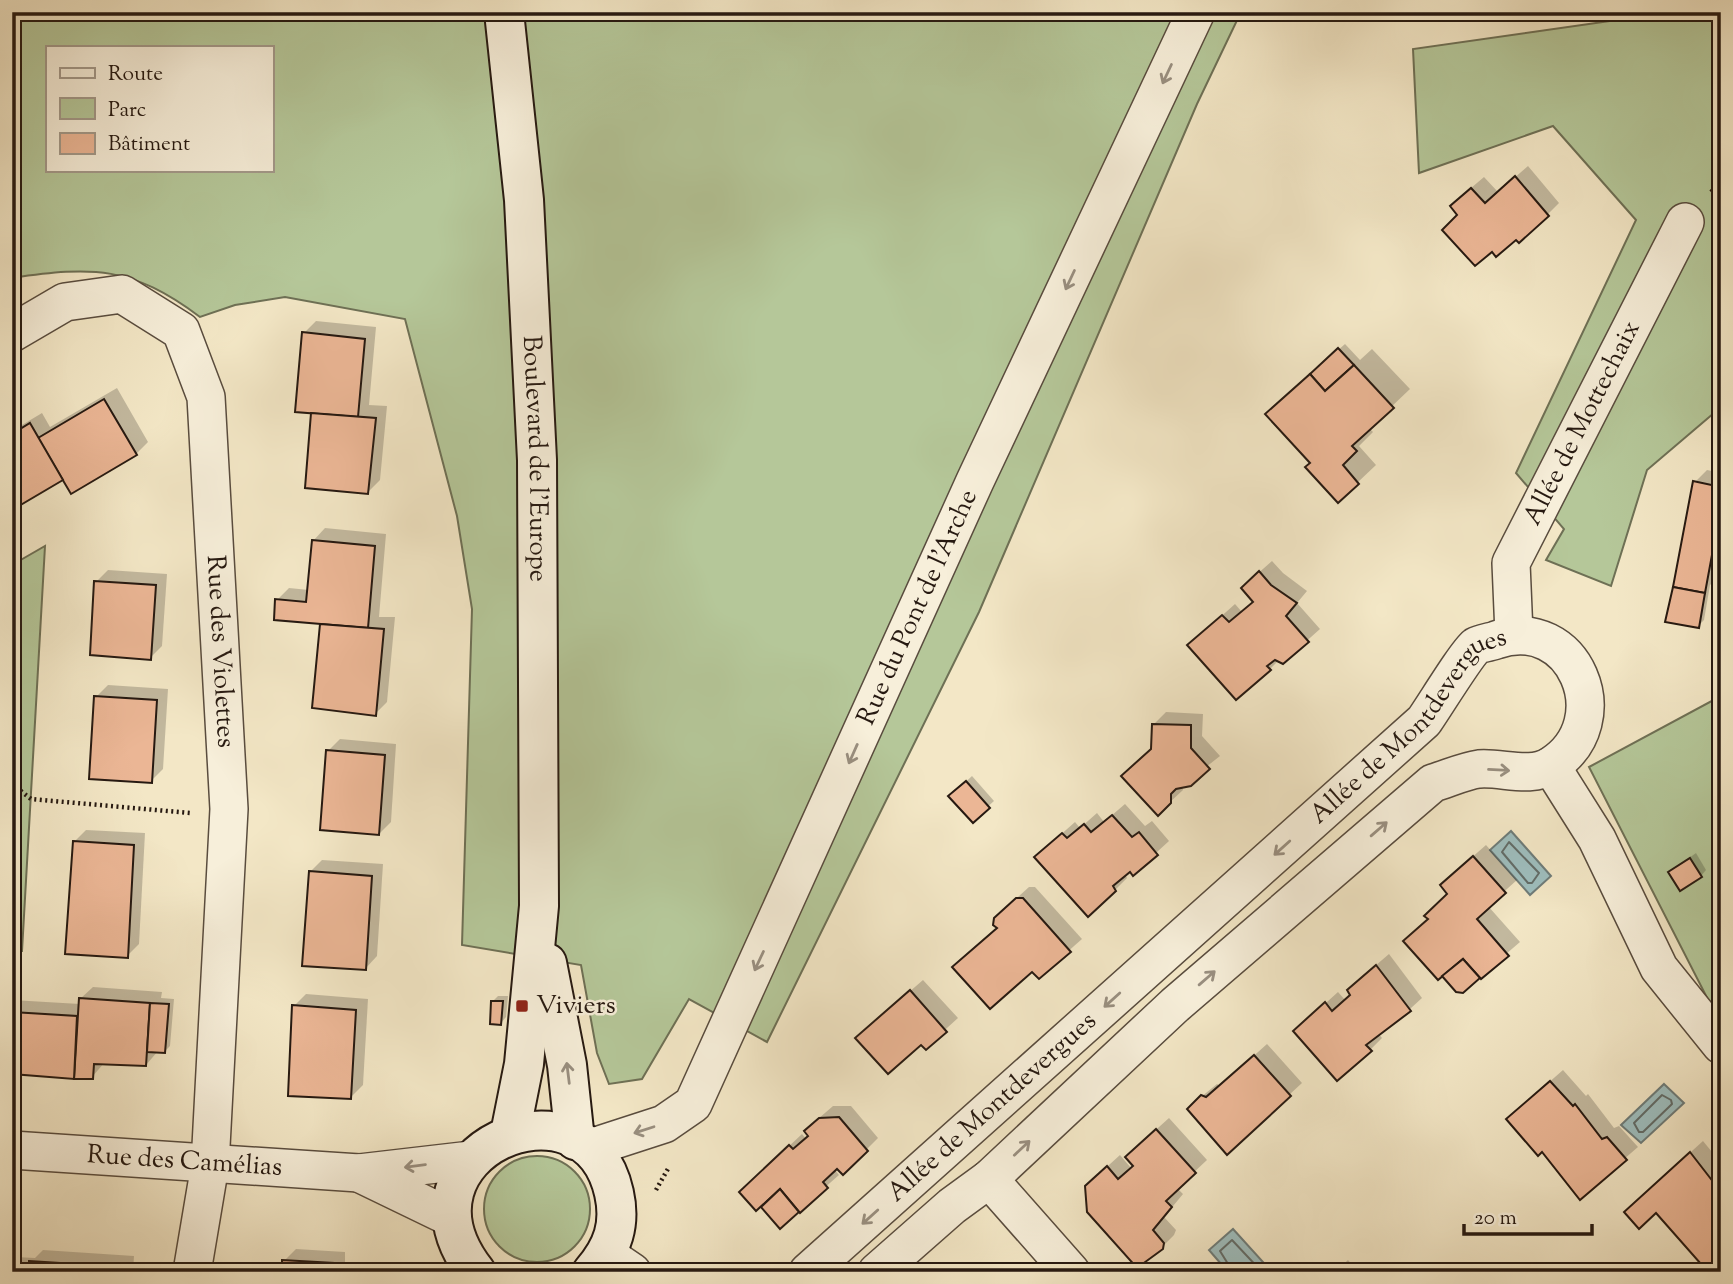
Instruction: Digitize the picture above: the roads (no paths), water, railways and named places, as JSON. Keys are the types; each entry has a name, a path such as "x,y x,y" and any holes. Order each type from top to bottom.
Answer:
{"street":[{"name":"Boulevard de l'Europe","path":"504,12 524,201 537,460 539,906 524,1064 510,1134"},
{"name":"Rue du Pont de l'Arche","path":"582,1144 664,1124 693,1104 975,481 1196,12"},
{"name":"Allée de Mottechaix","path":"1514,634 1511,564 1685,222"},
{"name":"Rue des Violettes","path":"12,333 65,302 122,294 181,331 206,397 229,809 211,1165 192,1272"},
{"name":"Allée de Montdevergues","path":"808,1272 1424,721 1476,647 1514,634 1543,640 1564,653 1583,681 1586,708 1576,745 1551,766 1531,772 1479,769 1433,783 1175,1005 989,1179 952,1206 877,1272"},
{"path":"1551,766 1597,839 1658,968 1721,1045"},
{"name":"Boulevard de l'Europe","path":"539,906 550,991 582,1144"},
{"path":"476,1272 456,1238 452,1218 456,1187 471,1160 489,1144 510,1134 532,1130 554,1133 582,1144 603,1161 617,1208 610,1266"},
{"name":"Rue des Camélias","path":"12,1150 359,1173 471,1160"},
{"name":"Rue des Camélias","path":"359,1173 452,1218"},
{"path":"989,1179 1071,1272"}],"water":[{"path":"1511,831 1551,876 1530,895 1490,850"},
{"path":"1664,1084 1684,1103 1641,1143 1621,1125"},
{"path":"1233,1229 1272,1272 1228,1272 1209,1250"}],"place":[{"name":"Viviers","path":"522,1006"}]}
